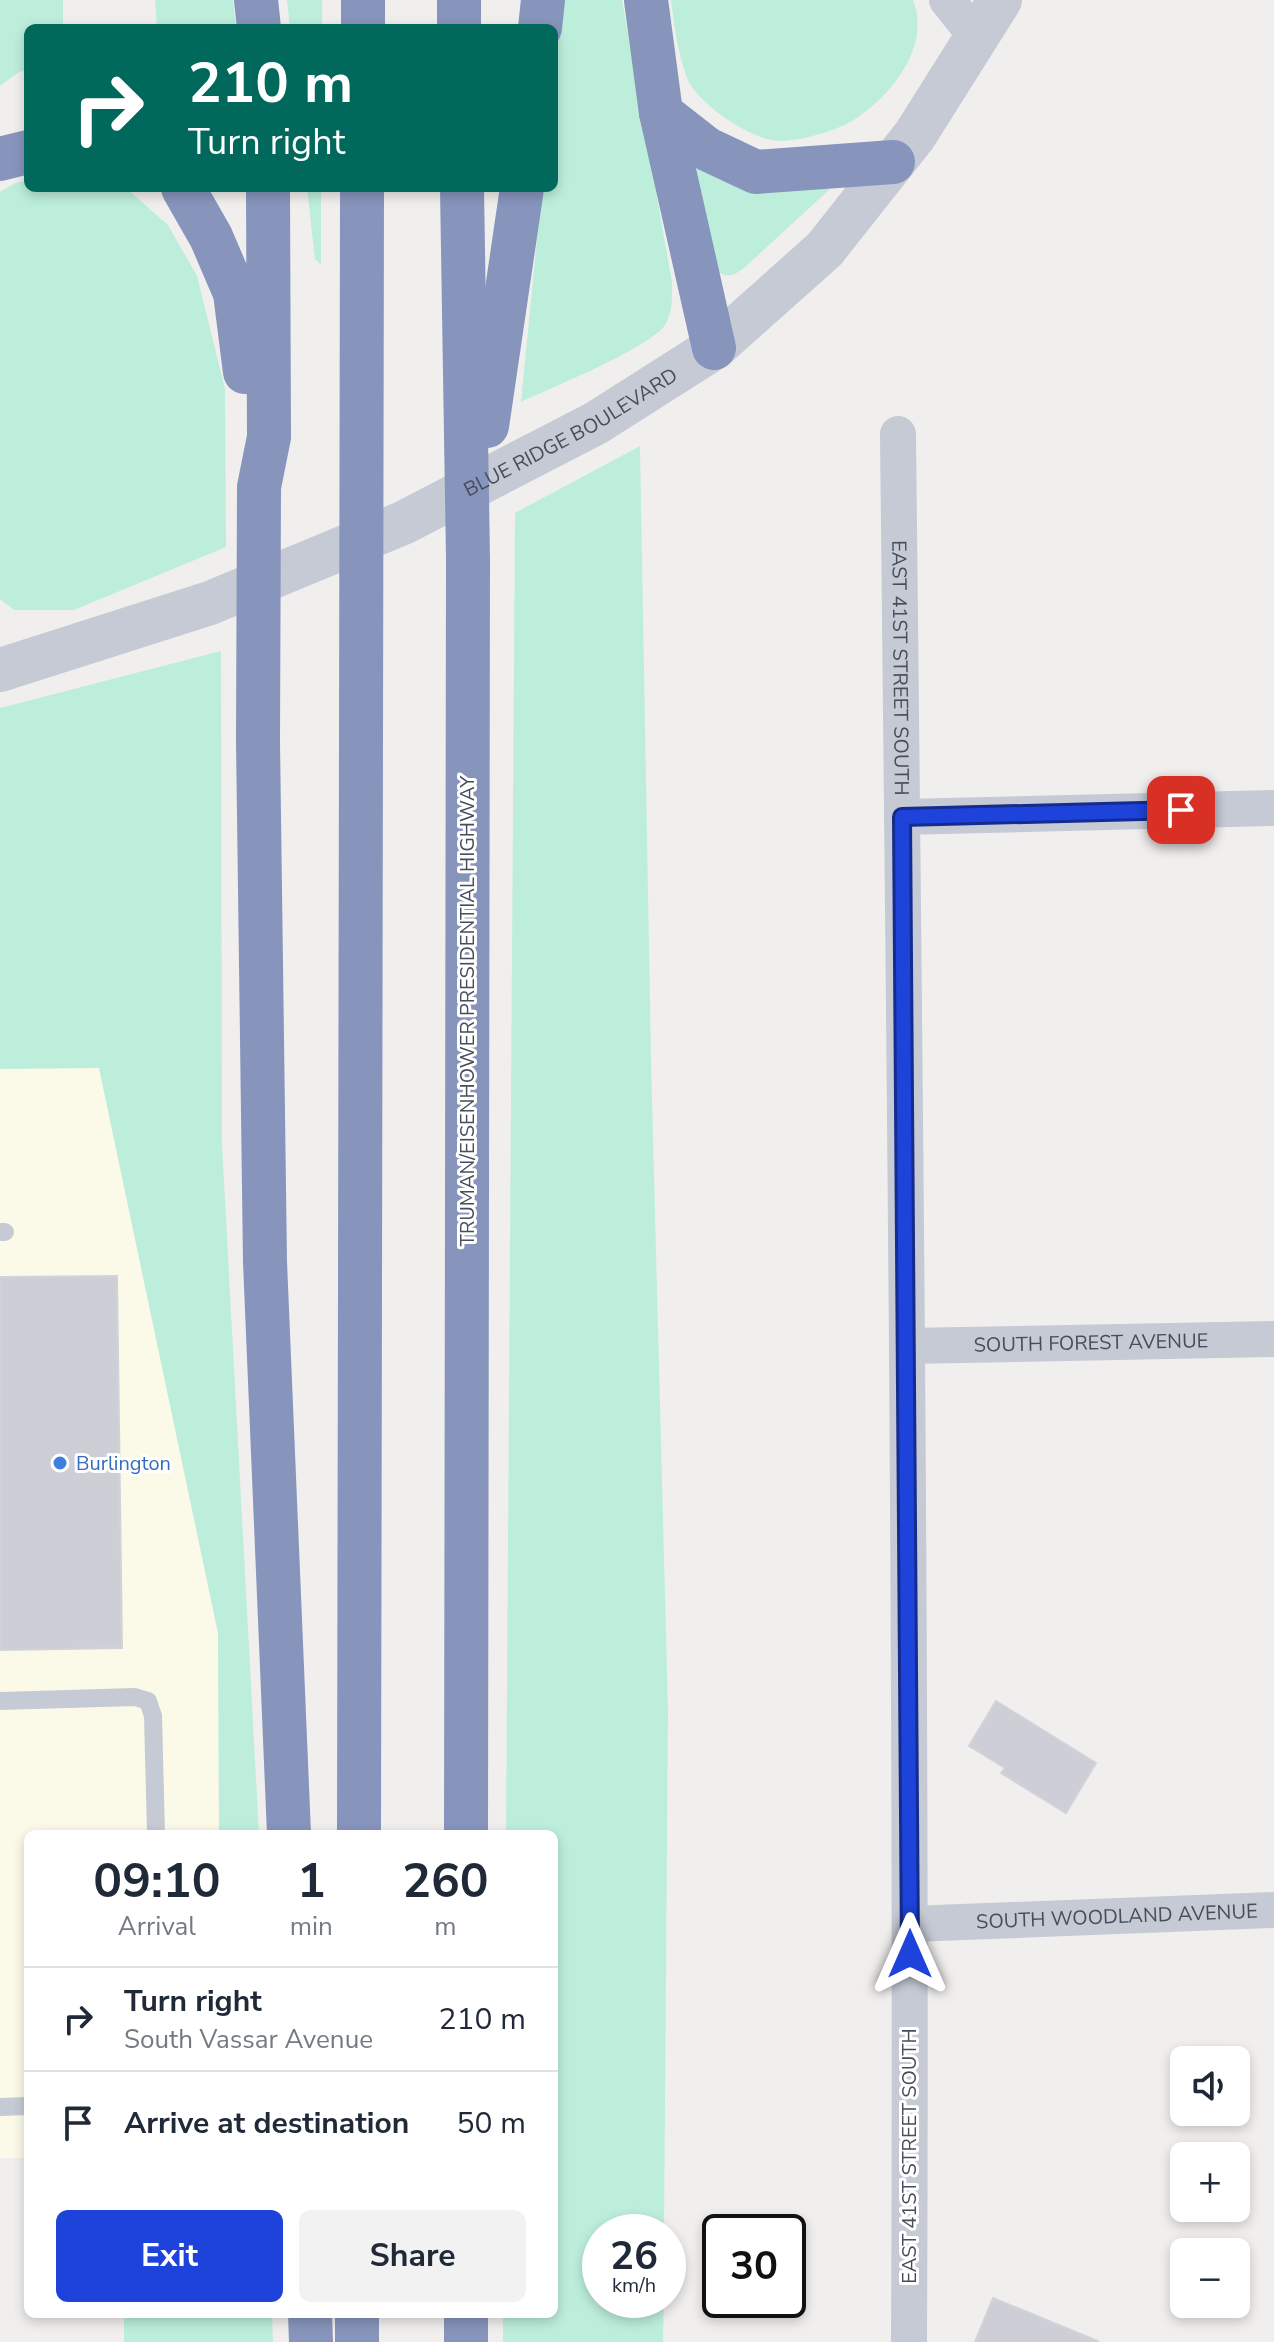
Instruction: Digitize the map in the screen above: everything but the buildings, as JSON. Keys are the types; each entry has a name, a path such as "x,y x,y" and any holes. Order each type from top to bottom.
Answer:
{"highway":[{"path":"256,0 259,24"},
{"path":"363,0 363,24"},
{"path":"459,0 459,24"},
{"path":"540,24 543,0"},
{"path":"646,0 661,113 714,348"},
{"path":"661,113 707,149 756,172 893,162"},
{"path":"0,159 24,153"},
{"path":"185,192 211,237 235,293 259,487 258,741 265,1262 289,1830"},
{"path":"259,487 269,437 268,192"},
{"path":"359,1830 362,192"},
{"name":"TRUMAN/EISENHOWER PRESIDENTIAL HIGHWAY","path":"462,192 468,559 466,1830"},
{"path":"468,559 521,192"},
{"path":"310,2318 311,2342"},
{"path":"357,2318 357,2342"},
{"path":"466,2318 466,2342"}],"street":[{"path":"947,0 975,35"},
{"name":"BLUE RIDGE BOULEVARD","path":"0,670 210,603 403,523 596,423 714,348 825,249 915,135 975,35 1000,0"},
{"name":"EAST 41ST STREET SOUTH","path":"898,434 911,1924 909,2342"},
{"path":"902,817 1274,808"},
{"name":"SOUTH FOREST AVENUE","path":"907,1346 1274,1339"},
{"name":"SOUTH WOODLAND AVENUE","path":"911,1924 1274,1910"}],"lane":[{"path":"0,1701 135,1697 148,1701 153,1716 156,1830"},
{"path":"0,2107 24,2106"}],"shaded area":[{"path":"99,1067 218,1633 219,1830 24,1830 24,2158 0,2158 0,1069"}],"green space":[{"path":"0,0 63,0 63,24 24,24 24,71 0,86"},
{"path":"155,0 233,0 236,24 157,24"},
{"path":"287,0 322,0 322,24 290,24"},
{"path":"562,0 622,0 672,282 672,304 665,325 641,344 521,402 542,192 558,192 558,38"},
{"path":"671,0 913,0 917,35 904,69 893,85 852,121 827,132 798,139 766,139 725,118 694,89 681,59"},
{"path":"694,156 794,189 830,189 743,269 724,275 713,269"},
{"path":"24,182 24,192 131,192 168,225 197,276 225,389 226,547 74,610 14,610 0,599 0,192"},
{"path":"307,192 321,192 321,265 315,259"},
{"path":"640,446 651,1059 668,1711 664,2214 582,2214 582,2318 664,2318 663,2342 503,2342 503,2318 558,2318 558,1830 506,1830 515,513"},
{"path":"221,651 222,1144 259,1830 219,1830 218,1633 99,1068 0,1069 0,708"},
{"path":"124,2318 272,2318 273,2342 124,2342"}],"place":[{"name":"Burlington","path":"60,1463"}],"route":[{"path":"910,1954 902,817 1181,810"}]}
